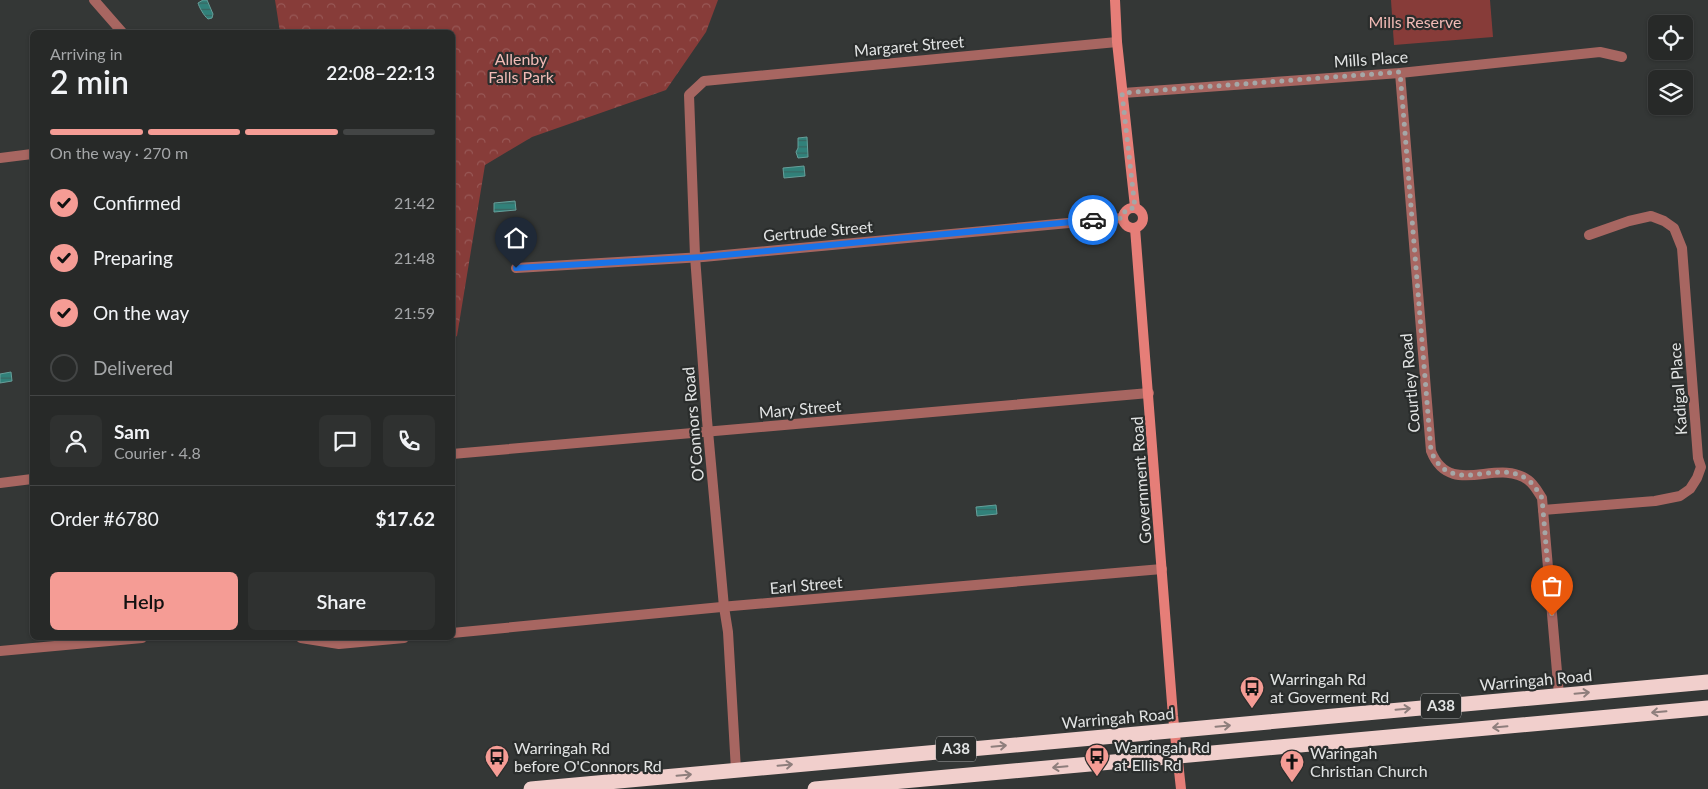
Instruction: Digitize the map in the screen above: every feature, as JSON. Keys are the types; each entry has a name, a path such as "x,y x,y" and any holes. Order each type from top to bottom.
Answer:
{"highway":[{"name":"Warringah Road","path":"530,789 1708,682"},
{"name":"A38","path":"815,789 1708,708"}],"street":[{"path":"94,0 120,30"},
{"path":"1115,0 1117,42 1135,208"},
{"name":"Margaret Street","path":"704,81 1117,42"},
{"name":"Mills Place","path":"1122,93 1400,72 1600,52 1622,57"},
{"name":"Courtley Road","path":"1400,72 1431,451 1438,464 1446,472 1457,475 1513,473 1527,479 1542,498 1559,695"},
{"name":"O'Connors Road","path":"704,81 689,95 695,256 708,432 728,632 736,770"},
{"path":"0,158 30,154"},
{"path":"1135,208 1140,210 1143,215 1140,225 1135,228 1126,226 1122,218 1126,209 1135,208"},
{"name":"Kadigal Place","path":"1543,510 1655,501 1680,496 1690,489 1700,467 1682,248 1674,228 1664,220 1651,216 1629,221 1588,235"},
{"name":"Gertrude Street","path":"516,268 722,255 1122,218"},
{"name":"Government Road","path":"1135,228 1181,789"},
{"name":"Mary Street","path":"455,454 1149,393"},
{"path":"0,483 30,479"},
{"name":"Earl Street","path":"455,633 1162,569"},
{"path":"0,651 120,640"},
{"path":"313,640 339,644 382,640"}],"green space":[{"name":"Allenby Falls Park","path":"275,0 718,0 706,32 666,90 532,137 485,165 457,336 455,337 455,30 280,30"},
{"name":"Mills Reserve","path":"1391,0 1490,0 1493,37 1394,45"}],"water":[{"path":"207,0 213,14 212,18 208,19 205,16 198,3"},
{"path":"807,137 808,157 798,158 796,152 798,138"},
{"path":"804,166 805,176 784,178 783,168"},
{"path":"515,201 516,210 494,212 494,203"},
{"path":"11,372 12,381 0,383 0,374"},
{"path":"996,505 997,514 977,516 976,507"}],"way so far":[{"path":"1093,220 1122,218 1126,209 1135,208 1122,93 1400,72 1431,451 1434,459 1446,472 1457,475 1513,473 1527,479 1536,488 1542,498 1552,616"}],"place":[{"name":"Warringah Rd at Goverment Rd","path":"1252,709"},
{"name":"Warringah Rd at Ellis Rd","path":"1097,777"},
{"name":"Warringah Rd before O'Connors Rd","path":"497,778"},
{"name":"Waringah Christian Church","path":"1292,783"}],"route":[{"path":"516,268 703,257 1093,220"}]}
